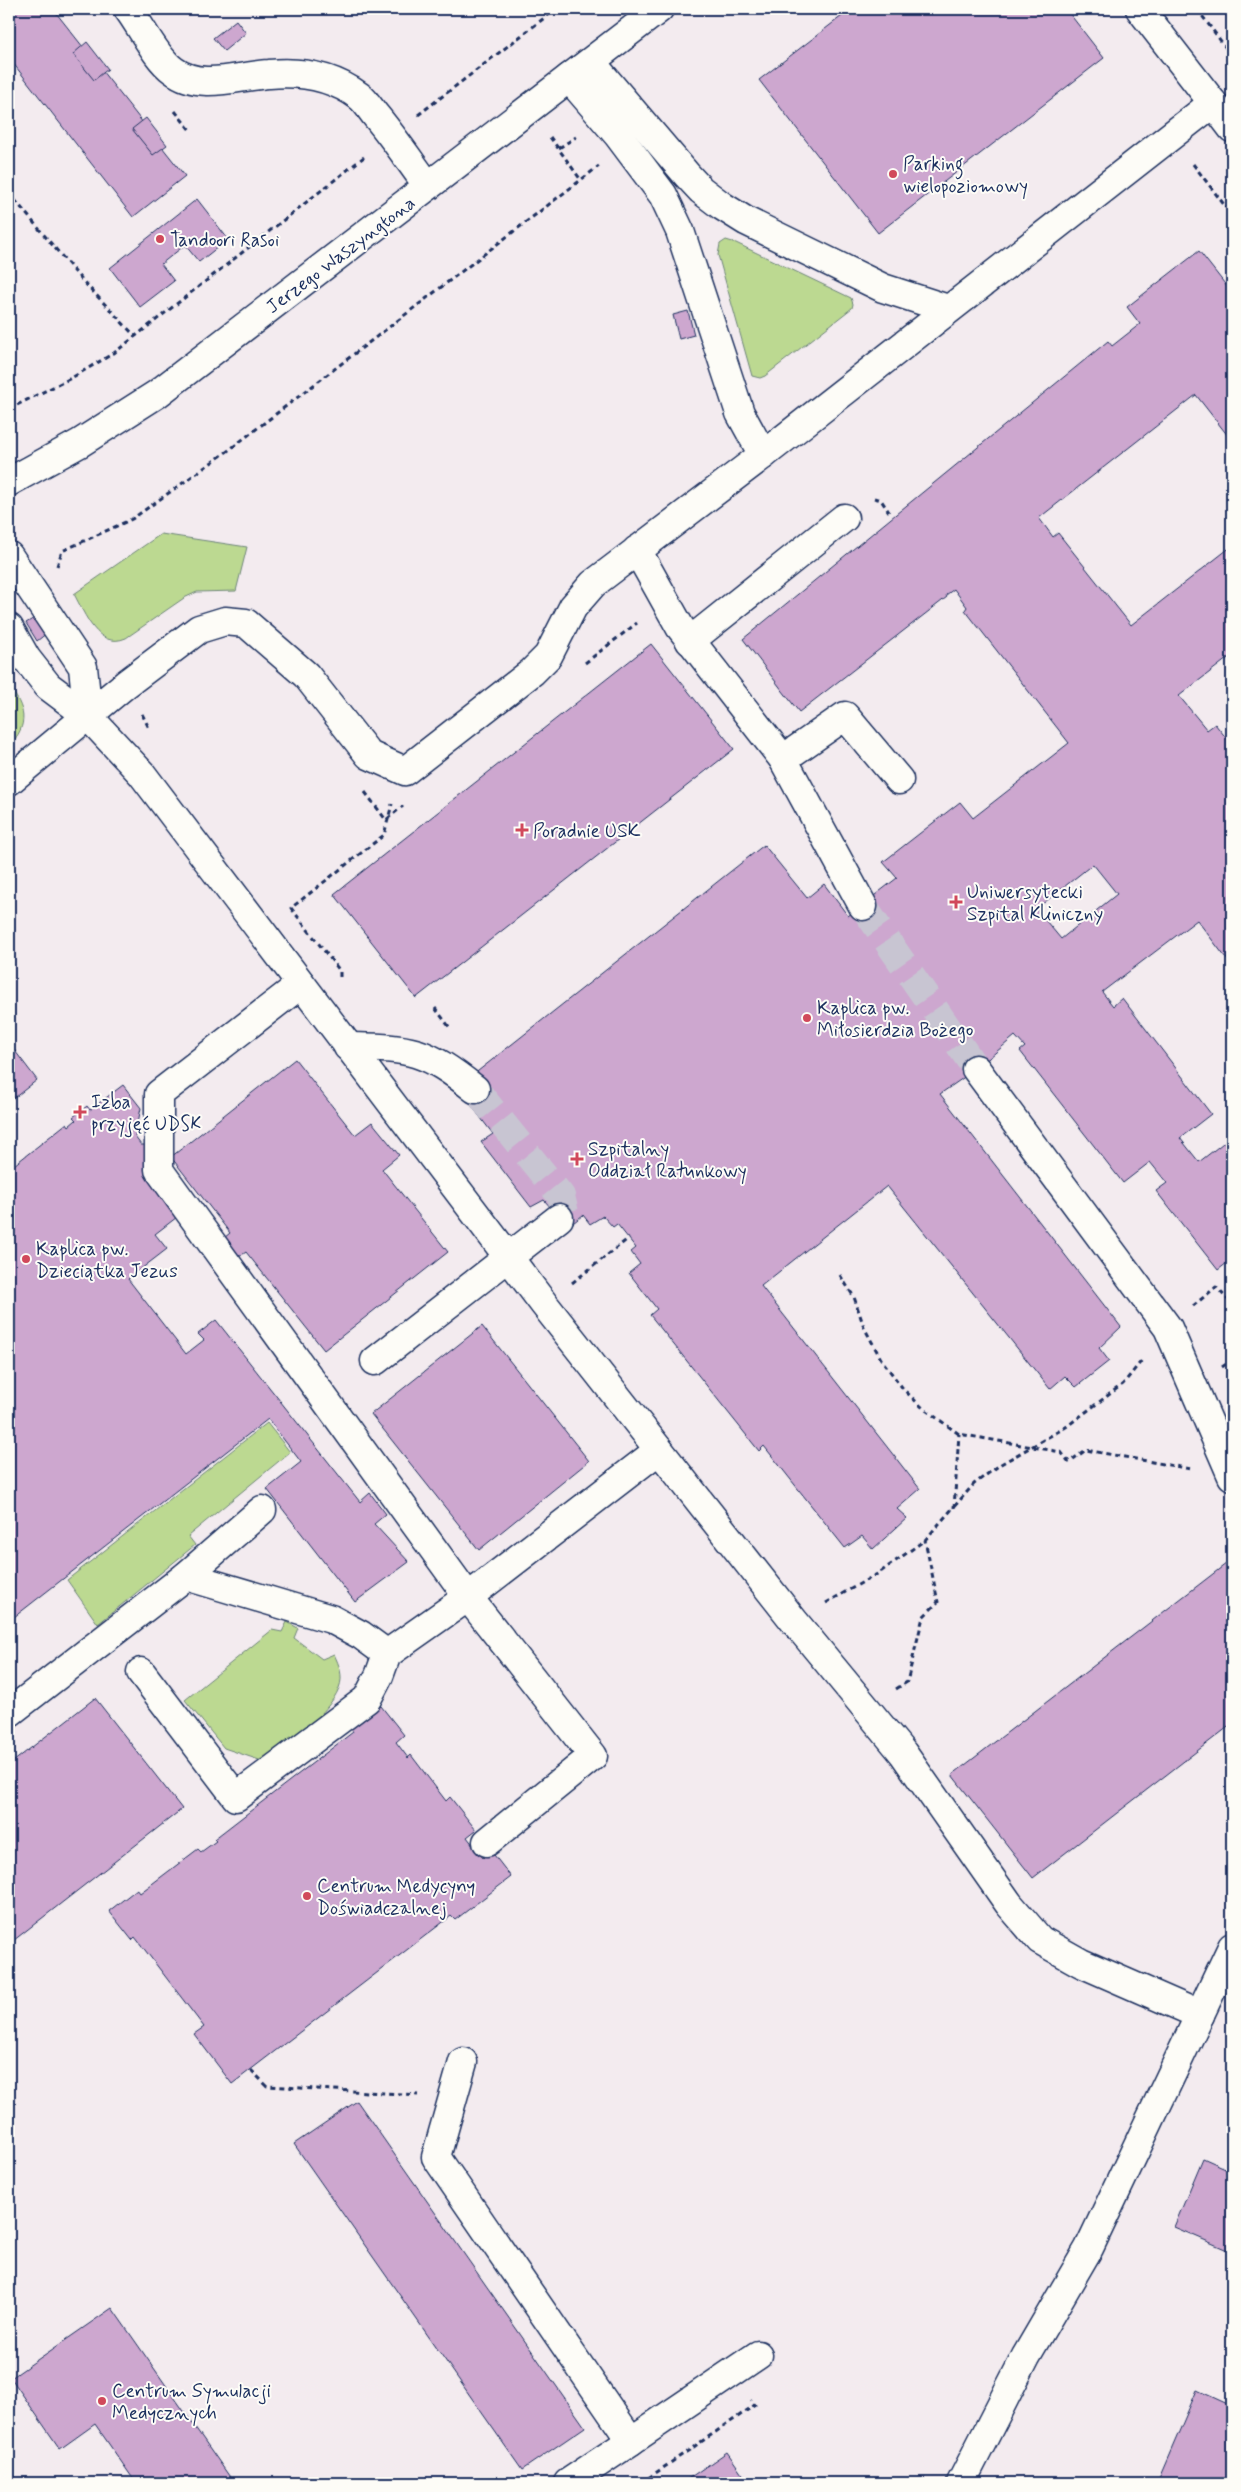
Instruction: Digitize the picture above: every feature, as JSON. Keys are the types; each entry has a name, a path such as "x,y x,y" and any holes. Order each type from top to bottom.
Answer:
{"street":[{"path":"128,9 151,44 172,70 196,80 221,82 271,74 311,74 336,82 361,97 428,186"},
{"name":"Jerzego Waszyngtona","path":"9,482 80,443 157,394 659,9"},
{"path":"1140,9 1232,128"},
{"path":"591,62 700,190 722,206 746,221 883,288 948,310"},
{"path":"570,78 618,135 663,195 680,231 740,413 763,454"},
{"path":"9,781 126,684 199,629 225,621 246,623 306,675 369,755 405,770 532,672 548,656 573,607 593,584 1213,103"},
{"path":"690,641 844,518"},
{"path":"637,550 680,628 783,759 863,906"},
{"path":"9,556 83,666 88,716"},
{"path":"9,628 26,658 48,686 88,716 142,774 508,1258 794,1621 903,1753 1009,1904 1040,1940 1081,1963 1200,2015"},
{"path":"783,759 845,716 899,780"},
{"path":"301,984 159,1094 159,1170 468,1597 593,1756 487,1842"},
{"path":"348,1047 396,1048 421,1053 438,1061 475,1088"},
{"path":"976,1069 1168,1328 1227,1464"},
{"path":"375,1361 559,1218"},
{"path":"141,1672 236,1797 367,1699 379,1676 387,1654 468,1597 659,1450"},
{"path":"9,1713 186,1576 262,1510"},
{"path":"186,1576 331,1619 361,1635 387,1654"},
{"path":"961,2483 1026,2356 1089,2248 1232,1947"},
{"path":"463,2062 436,2157 631,2441"},
{"path":"568,2483 758,2355"}],"path":[{"path":"9,409 73,377 136,336 391,135 556,9"},
{"path":"1197,9 1232,56"},
{"path":"547,133 581,180"},
{"path":"1188,158 1232,215"},
{"path":"56,570 62,551 132,520 225,453 604,162"},
{"path":"9,193 80,278 136,336"},
{"path":"126,684 151,732"},
{"path":"290,908 384,835 386,820 405,770"},
{"path":"284,900 340,971"},
{"path":"435,1008 452,1030"},
{"path":"544,1304 629,1238"},
{"path":"840,1275 854,1296 864,1327 881,1360 904,1390 923,1408 959,1434 1029,1448 1061,1452 1069,1462 1086,1450 1190,1470 1227,1464"},
{"path":"794,1621 879,1573 925,1540 974,1484 1001,1464 1066,1427 1123,1384 1168,1328 1216,1287 1232,1305"},
{"path":"954,1508 959,1434"},
{"path":"867,1710 907,1682 923,1617 938,1602 925,1540"},
{"path":"251,2070 267,2086 453,2098"}],"green space":[{"path":"726,240 851,298 852,308 765,376 760,378 752,376 718,255 720,244"},
{"path":"161,534 247,547 236,591 197,592 184,598 126,638 116,640 100,635 88,620 74,594"},
{"path":"9,686 19,702 23,716 20,730 9,746"},
{"path":"267,1423 290,1452 188,1536 195,1545 98,1624 67,1580"},
{"path":"287,1622 298,1628 294,1638 322,1659 334,1654 338,1662 341,1679 334,1698 326,1709 265,1762 224,1748 185,1700 272,1630 282,1632"}],"building":[{"path":"9,9 53,9 185,176 133,217 9,58"},
{"name":"Parking wielopoziomowy","path":"851,9 1066,9 1104,58 878,233 759,80"},
{"path":"1223,9 1232,9 1232,21"},
{"path":"236,20 246,33 224,51 213,38"},
{"path":"87,42 108,69 94,80 73,54"},
{"path":"146,118 167,145 153,155 132,129"},
{"path":"662,160 676,179 668,186 654,166"},
{"path":"197,199 228,239 199,262 185,245 161,264 174,281 140,307 110,268"},
{"name":"Uniwersytecki Szpital Kliniczny","path":"1199,251 1232,293 1232,441 1196,395 1039,518 1053,537 1058,533 1131,625 1232,546 1232,655 1179,696 1207,730 1215,724 1232,745 1232,966 1197,920 1102,992 1113,1006 1122,998 1211,1114 1180,1138 1199,1162 1232,1136 1232,1259 1218,1270 1156,1191 1167,1183 1150,1162 1123,1183 1020,1051 1025,1047 1015,1036 976,1069 940,1094 1121,1327 1099,1348 1109,1361 1076,1387 1065,1376 1050,1389 887,1186 761,1286 920,1489 897,1509 907,1518 873,1549 862,1536 845,1548 764,1446 759,1451 650,1315 657,1309 629,1273 640,1264 631,1252 636,1248 617,1224 613,1227 603,1216 590,1224 583,1215 568,1227 544,1200 531,1207 481,1142 493,1134 464,1096 473,1075 764,845 807,898 824,884 848,916 897,878 883,862 960,802 973,818 1069,743 965,610 967,607 954,589 946,595 947,597 799,712 743,639 1108,341 1112,346 1140,324 1127,307","holes":["1093,864 1117,894 1061,939 1036,909"]},
{"path":"688,311 694,335 679,339 673,315"},
{"path":"36,617 47,633 37,641 26,623"},
{"name":"Poradnie USK","path":"651,644 734,749 416,998 334,894"},
{"path":"9,1043 37,1080 9,1102"},
{"path":"295,1059 355,1135 372,1122 399,1155 382,1169 448,1252 324,1350 246,1252 239,1257 224,1238 230,1233 171,1157"},
{"path":"123,1085 141,1108 135,1137 141,1145 150,1145 181,1214 155,1234 167,1249 128,1279 186,1354 204,1340 198,1334 216,1320 360,1502 370,1493 386,1514 374,1524 409,1562 355,1602 267,1489 301,1462 268,1419 9,1621 9,1169 67,1123 69,1126 76,1120 73,1117 87,1106 90,1110"},
{"path":"482,1326 589,1461 479,1550 371,1414"},
{"path":"1231,1560 1232,1724 1033,1878 952,1775"},
{"path":"95,1698 182,1809 9,1944 9,1765"},
{"name":"Centrum Medycyny Doświadczalnej","path":"381,1706 404,1735 396,1742 408,1758 411,1755 446,1801 450,1797 476,1830 467,1837 483,1858 491,1851 511,1877 455,1920 451,1916 232,2084 194,2034 204,2027 135,1937 132,1940 109,1911 137,1889 140,1893 198,1849 201,1852 216,1841 214,1839 353,1732 351,1729"},
{"path":"357,2101 585,2427 522,2470 294,2144"},
{"path":"1203,2158 1232,2171 1232,2252 1174,2227"},
{"name":"Centrum Symulacji Medycznych","path":"112,2308 234,2483 136,2483 95,2424 60,2449 11,2378"},
{"path":"1197,2390 1232,2406 1232,2479 1230,2483 1157,2483"},
{"path":"727,2452 749,2483 682,2483"}],"tunnel":[{"path":"863,906 976,1069"},
{"path":"475,1089 561,1196 565,1213 559,1218"}],"place":[{"name":"Parking wielopoziomowy","path":"893,174"},
{"name":"Tandoori Rasoi","path":"160,239"},
{"name":"Poradnie USK","path":"522,830"},
{"name":"Uniwersytecki Szpital Kliniczny","path":"956,902"},
{"name":"Kaplica pw. Miłosierdzia Bożego","path":"807,1018"},
{"name":"Izba przyjęć UDSK","path":"80,1112"},
{"name":"Szpitalny Oddział Ratunkowy","path":"577,1159"},
{"name":"Kaplica pw. Dzieciątka Jezus","path":"26,1259"},
{"name":"Centrum Medycyny Doświadczalnej","path":"307,1896"},
{"name":"Centrum Symulacji Medycznych","path":"102,2401"}]}
